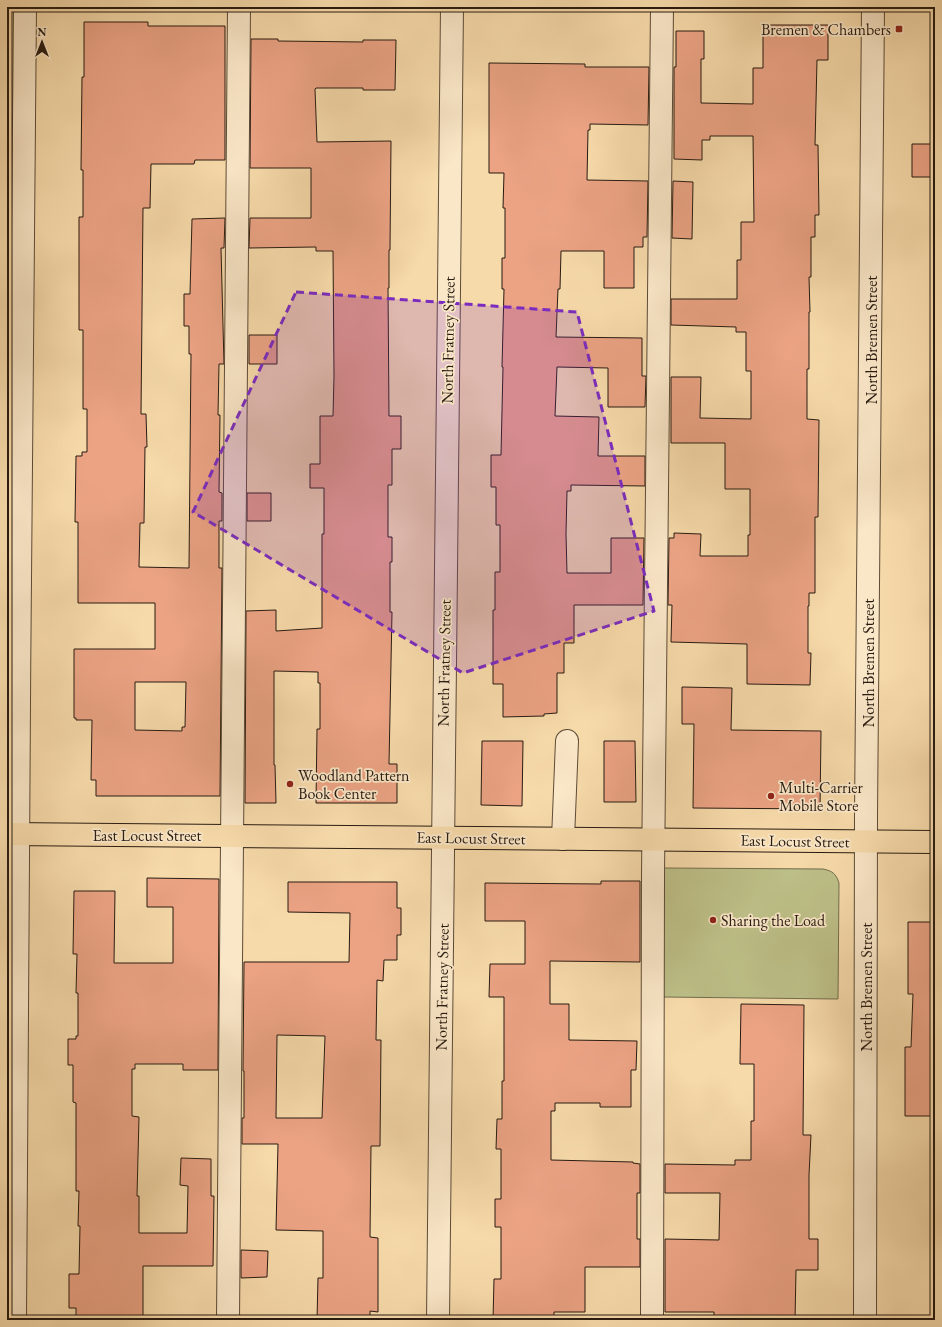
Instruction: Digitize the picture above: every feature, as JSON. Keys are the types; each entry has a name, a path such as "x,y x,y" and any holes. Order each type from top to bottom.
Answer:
{"main road":[{"name":"East Locust Street","path":"13,834 935,842"}],"street":[{"path":"15,1320 12,1005 12,674 15,150 25,7"},
{"path":"228,1320 239,7"},
{"name":"North Fratney Street","path":"438,1320 452,7"},
{"path":"652,1320 654,840 662,7"},
{"name":"North Bremen Street","path":"865,1320 866,842 873,7"},
{"path":"562,839 567,740"}],"highlighted area":[{"path":"296,292 577,312 654,611 463,673 193,512"}],"green space":[{"path":"664,868 823,869 834,873 839,883 838,999 663,997"}],"building":[{"path":"84,22 148,22 148,26 225,26 225,160 195,160 194,164 151,164 150,208 143,208 141,414 146,414 147,447 145,447 144,523 140,523 139,567 189,568 191,354 189,354 189,326 184,326 184,294 190,294 192,219 225,218 224,248 221,248 224,364 219,364 218,415 220,415 219,492 222,493 222,521 219,521 219,568 222,568 220,796 96,796 96,780 91,780 92,720 76,720 76,718 74,718 74,649 155,649 155,603 78,603 78,522 75,522 76,456 82,456 82,452 87,452 87,409 83,409 83,330 79,330 79,217 83,217 83,170 81,170 82,77 84,77","holes":["135,682 186,682 185,727 182,727 182,731 135,730"]},
{"path":"763,25 828,25 828,60 817,60 815,145 818,145 819,215 815,215 815,237 811,237 811,277 809,277 810,312 809,369 807,369 807,419 819,420 818,517 815,517 815,593 809,593 808,606 808,653 811,653 810,685 747,684 747,644 671,642 672,605 668,605 669,538 674,538 674,533 701,534 700,556 748,556 748,535 750,535 750,489 725,489 725,443 671,443 671,377 701,377 700,418 751,419 751,371 746,371 746,332 736,332 736,327 671,325 671,299 737,299 737,260 741,260 741,222 754,222 753,136 710,136 710,140 702,140 702,160 674,159 674,67 676,67 676,31 704,31 704,59 701,59 701,103 753,104 753,68 763,68"},
{"path":"251,39 278,39 278,41 363,42 363,40 396,40 395,90 363,90 363,88 315,89 317,142 391,141 390,250 388,288 389,416 401,416 401,449 392,449 392,485 388,485 388,537 392,537 392,562 390,562 390,612 392,612 389,764 397,764 397,803 316,803 317,729 320,729 320,683 318,683 318,672 274,671 274,765 276,803 245,803 246,611 276,610 276,631 322,628 322,534 324,534 324,488 310,488 310,464 320,464 320,416 333,416 334,376 333,251 316,251 316,247 249,248 250,218 311,218 311,168 250,168"},
{"path":"489,63 585,64 585,67 649,67 648,125 590,124 590,130 588,130 587,180 648,181 647,237 643,237 643,247 634,247 634,288 604,288 604,251 561,251 560,289 558,289 556,337 642,338 642,376 646,376 645,407 608,407 608,368 557,367 555,416 599,417 598,456 645,456 645,486 571,485 571,491 567,491 566,534 567,573 611,573 611,538 644,538 643,605 574,605 574,643 564,643 564,673 557,673 557,713 544,714 544,716 503,717 503,684 493,684 493,610 495,610 495,572 500,572 500,525 496,525 496,487 491,487 491,455 501,455 504,289 502,289 502,258 505,258 505,208 503,208 504,173 489,173"},
{"path":"912,144 935,144 935,177 912,177"},
{"path":"673,181 693,182 692,239 672,238"},
{"path":"249,335 277,335 277,364 249,364"},
{"path":"247,493 271,493 271,521 247,521"},
{"path":"682,687 732,688 731,730 821,731 820,809 693,808 694,724 682,724"},
{"path":"482,741 523,741 522,806 481,805"},
{"path":"604,741 635,741 636,802 604,802"},
{"path":"147,878 219,879 218,1070 183,1070 183,1064 135,1064 135,1069 132,1069 132,1116 139,1117 137,1196 139,1196 139,1233 187,1233 188,1186 180,1185 181,1158 211,1159 211,1196 214,1196 213,1266 143,1266 143,1320 76,1320 76,1308 69,1308 69,1274 79,1274 80,1226 78,1226 79,1191 76,1191 76,1103 73,1102 73,1065 68,1065 68,1039 76,1039 76,1036 78,1036 78,993 76,993 77,954 73,954 74,891 115,891 114,963 173,963 173,907 147,907"},
{"path":"601,881 640,881 640,962 550,961 550,1004 569,1004 569,1040 637,1041 636,1070 631,1070 631,1107 600,1107 600,1103 555,1103 555,1111 551,1111 551,1160 633,1162 640,1164 640,1193 637,1193 637,1239 640,1239 640,1267 585,1267 585,1312 554,1312 554,1320 493,1320 494,1279 501,1279 501,1227 495,1227 495,1199 501,1199 501,1149 496,1149 497,1119 502,1119 502,1081 504,1081 504,997 489,997 490,964 525,964 525,921 485,921 485,883 601,884"},
{"path":"288,882 397,882 397,908 401,908 401,935 397,935 397,960 384,960 383,981 377,980 376,1040 381,1040 380,1146 371,1146 370,1237 378,1238 378,1312 370,1311 370,1320 317,1320 318,1278 323,1278 323,1231 276,1230 278,1144 242,1144 242,1118 244,1118 244,962 349,962 350,913 288,912","holes":["277,1035 325,1036 322,1118 276,1118"]},
{"path":"908,922 935,922 935,1116 905,1116 905,1047 911,1047 913,994 908,994"},
{"path":"741,1004 804,1005 803,1135 811,1135 809,1175 809,1239 818,1239 818,1270 796,1270 795,1320 714,1319 714,1312 665,1312 665,1239 719,1240 720,1193 665,1193 665,1164 735,1165 735,1160 751,1160 751,1121 754,1121 754,1064 740,1064"},
{"path":"241,1250 268,1251 267,1277 241,1278"}],"place":[{"name":"Bremen & Chambers","path":"899,29"},
{"name":"Woodland Pattern Book Center","path":"290,784"},
{"name":"Multi-Carrier Mobile Store","path":"771,796"},
{"name":"Sharing the Load","path":"713,920"}]}
